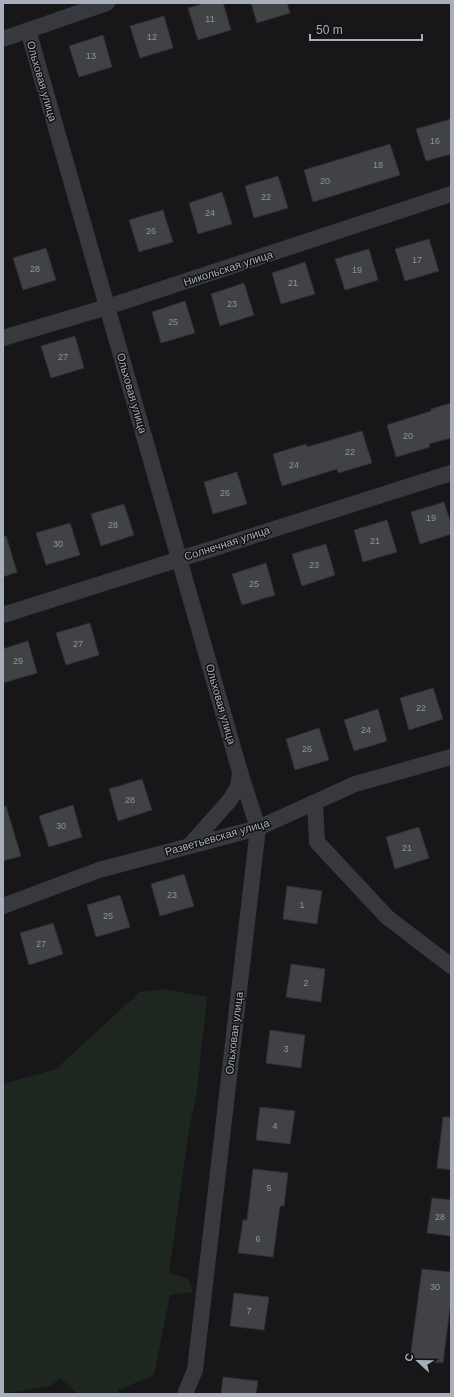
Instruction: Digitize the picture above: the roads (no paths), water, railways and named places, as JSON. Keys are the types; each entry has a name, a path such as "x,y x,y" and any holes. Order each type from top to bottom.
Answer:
{"street":[{"path":"3,39 107,3"},
{"name":"Ольховая улица","path":"28,30 240,772 258,828 195,1370 185,1394"},
{"name":"Никольская улица","path":"3,338 107,307 451,194"},
{"name":"Солнечная улица","path":"3,614 451,473"},
{"name":"Разветьевская улица","path":"3,906 99,870 258,828 355,784 451,757"},
{"path":"190,845 230,800 238,787 240,772"},
{"path":"315,803 317,842 387,917 451,966"}]}
